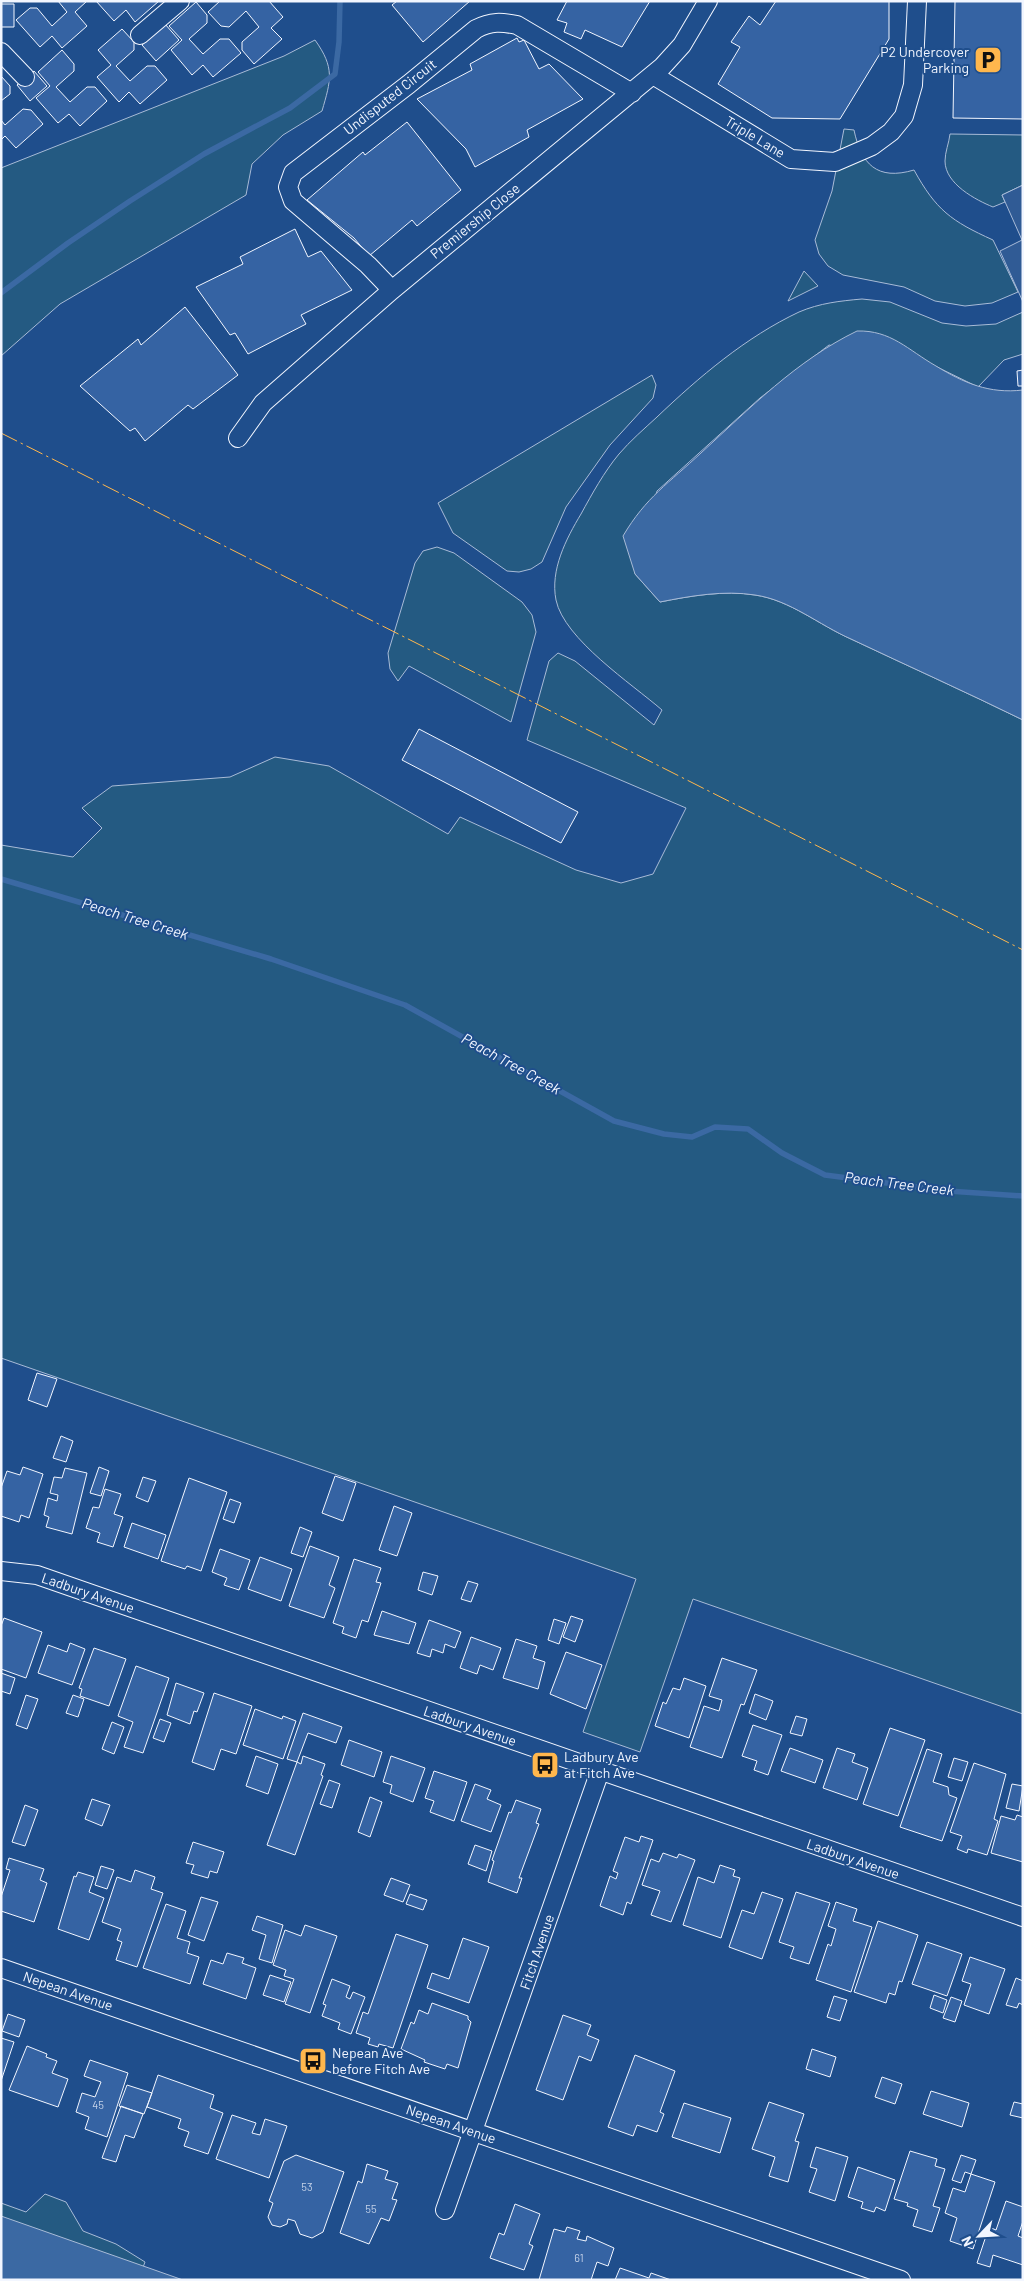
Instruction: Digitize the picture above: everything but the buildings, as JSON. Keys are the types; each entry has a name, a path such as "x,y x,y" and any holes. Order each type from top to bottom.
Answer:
{"street":[{"path":"140,35 180,1"},
{"name":"Premiership Close","path":"238,438 263,403 392,290 653,76 682,45 708,1"},
{"name":"Triple Lane","path":"653,76 792,159 835,162 872,146 892,132 904,116 914,85 917,1"},
{"name":"Undisputed Circuit","path":"392,290 368,265 293,201 288,187 293,173 409,84 476,28 487,23 501,22 517,25 632,93"},
{"path":"2,55 25,77"},
{"name":"Ladbury Avenue","path":"1,1571 37,1575 1023,1917"},
{"name":"Fitch Avenue","path":"445,2210 474,2133 600,1771"},
{"name":"Nepean Avenue","path":"1,1968 901,2280"}],"shaded area":[{"path":"315,40 326,59 329,74 328,91 322,111 283,135 252,164 246,195 60,304 1,356 1,168 284,56"},
{"path":"844,129 854,130 861,152 873,167 890,173 914,170 930,195 946,213 966,227 993,240 1018,292 992,303 965,306 935,301 904,287 843,275 828,266 819,254 815,240 832,191"},
{"path":"950,134 1023,135 1023,185 1002,195 1005,202 993,207 970,195 956,184 946,169 945,158"},
{"path":"1023,185 1023,302 1000,251 1022,240 1002,195"},
{"path":"804,271 818,286 788,301"},
{"path":"862,299 890,302 942,323 966,326 996,324 1023,312 1023,354 1004,360 978,387 937,367 829,345 760,398 657,491 635,574 660,602 695,596 731,593 755,595 780,602 839,633 1023,720 1023,1714 693,1599 640,1752 583,1732 636,1579 1,1358 1,845 73,857 102,828 82,808 112,786 230,777 275,757 329,766 448,834 460,817 576,870 621,883 653,874 686,808 527,740 549,661 558,653 575,661 654,725 662,710 601,660 572,630 562,615 556,600 555,577 557,566 570,534 608,468 628,444 706,373 760,333 799,312 822,304"},
{"path":"857,331 890,337 946,372 977,386 999,390 1023,390 1023,720 839,633 780,602 755,595 719,593 660,602 635,574 623,536 649,501 775,386 814,356"},
{"path":"652,375 656,385 653,398 610,445 566,507 542,562 531,569 519,572 507,571 453,533 438,503"},
{"path":"437,547 454,553 522,602 532,615 536,632 511,722 409,666 398,681 390,669 388,653 415,563 423,551"},
{"path":"45,2194 66,2202 83,2231 116,2244 145,2262 142,2270 1,2222 1,2203 26,2212"},
{"path":"1,2216 183,2280 1,2280"}],"waterway":[{"path":"1,293 68,243 130,201 204,154 290,108 335,74 339,42 340,1"},
{"name":"Peach Tree Creek","path":"1,879 271,959 405,1005 614,1121 664,1134 692,1137 715,1127 748,1129 782,1153 825,1175 948,1191 1023,1196"}],"power":[{"path":"1,433 1023,950"}],"place":[{"name":"P2 Undercover Parking","path":"988,60"},
{"name":"Ladbury Ave at Fitch Ave","path":"545,1765"},
{"name":"Nepean Ave before Fitch Ave","path":"313,2061"}]}
